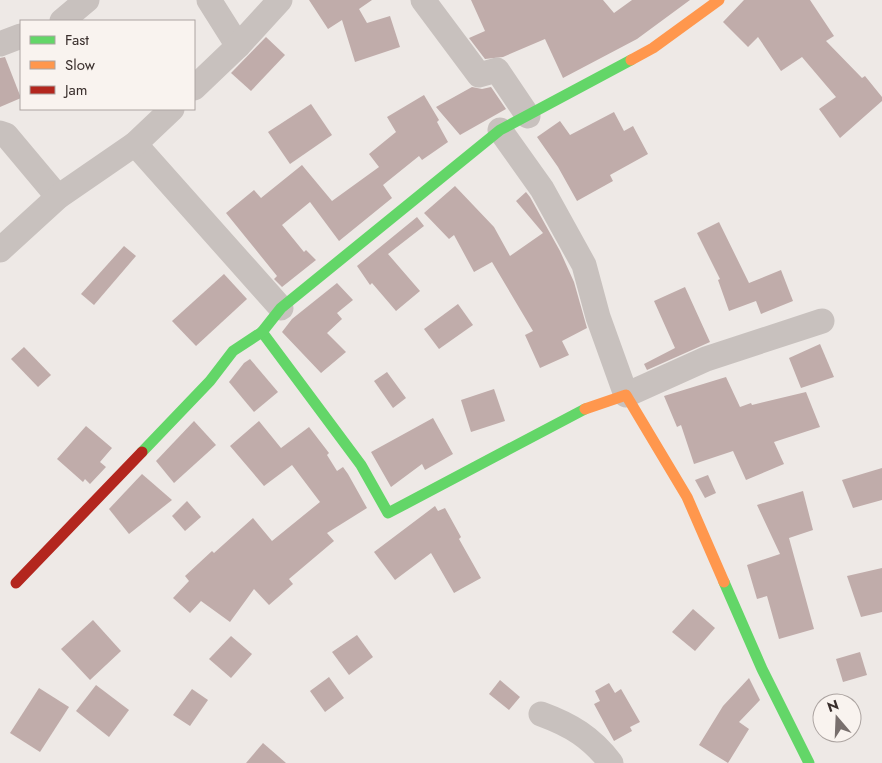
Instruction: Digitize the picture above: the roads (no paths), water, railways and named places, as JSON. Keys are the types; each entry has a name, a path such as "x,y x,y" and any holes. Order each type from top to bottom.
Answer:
{"street":[{"path":"63,20 87,0"},
{"path":"209,0 238,46"},
{"path":"195,87 238,46 280,0"},
{"path":"423,0 479,75 497,70 528,116"},
{"path":"16,583 210,381 233,351 262,332 281,308 500,130 653,48 719,0"},
{"path":"0,44 20,36"},
{"path":"0,250 58,197 135,144 171,110"},
{"path":"500,130 542,189 584,265 598,317 626,395 687,497 762,669 809,763"},
{"path":"0,133 6,135 58,197"},
{"path":"135,144 281,308"},
{"path":"262,332 361,465 388,513 574,413 626,395 706,358 822,321"},
{"path":"541,714 566,724 597,744 612,763"}]}
